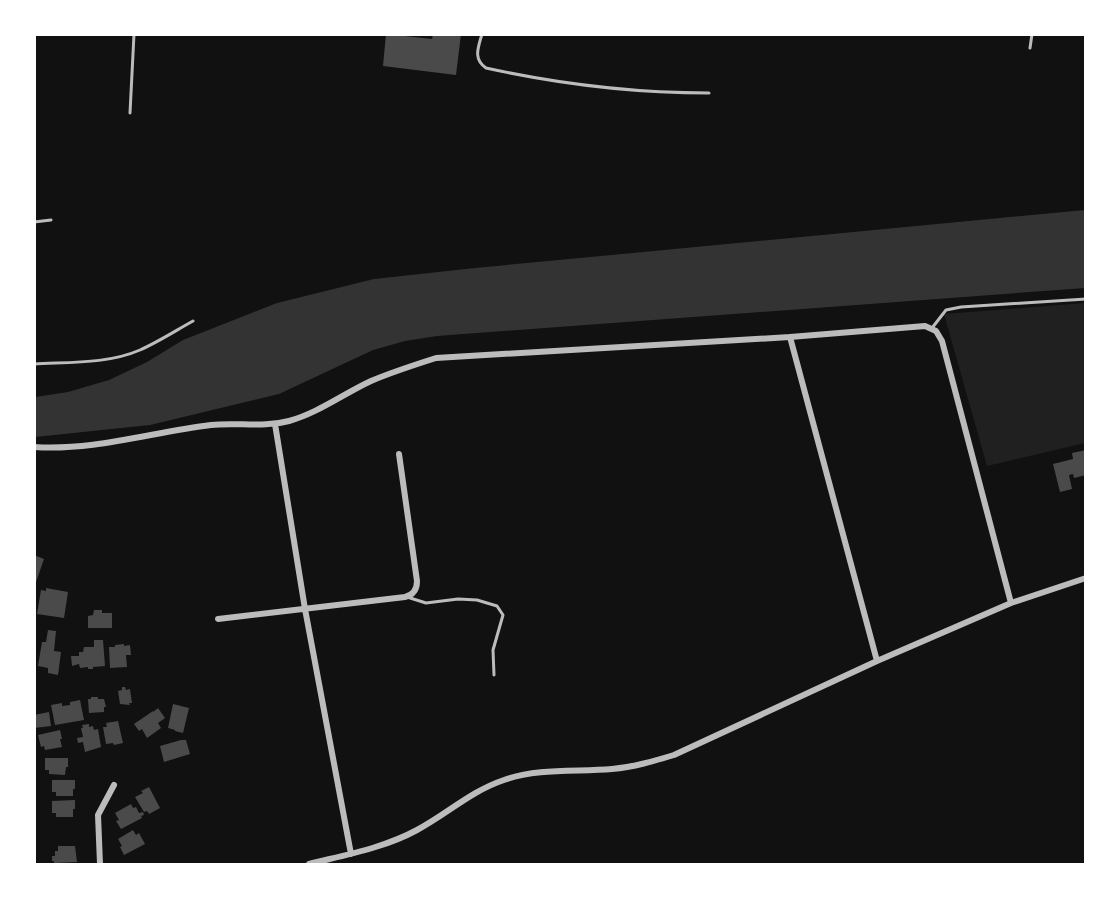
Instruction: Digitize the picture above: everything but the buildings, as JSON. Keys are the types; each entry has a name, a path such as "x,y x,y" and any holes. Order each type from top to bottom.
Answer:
{"street":[{"path":"34,447 88,446 213,425 275,424 289,421 320,409 382,377 436,358 790,337 920,326 933,329 942,341 1011,603"},
{"path":"790,337 877,661"},
{"path":"275,424 305,609 351,854"},
{"path":"218,619 405,597 414,592 417,582 399,454"},
{"path":"309,864 396,840 417,830 473,793 505,780 540,772 615,769 645,764 674,755 877,661 1011,603 1086,578"},
{"path":"100,864 98,815 114,785"}],"lane":[{"path":"130,113 134,34"},
{"path":"482,34 477,58 482,65 490,69 624,90 709,93"},
{"path":"1030,48 1032,34"},
{"path":"34,222 51,220"},
{"path":"933,329 946,310 961,307 1086,299"},
{"path":"34,364 114,358 138,351 193,321"},
{"path":"405,597 426,603 458,599 477,600 497,606 503,615 493,650 494,675"}],"shaded area":[{"path":"1085,210 1085,288 437,336 405,341 373,350 279,394 150,425 35,437 35,397 68,392 109,380 147,362 183,340 277,303 374,279"},
{"path":"1085,303 1085,443 987,466 944,314"}]}
